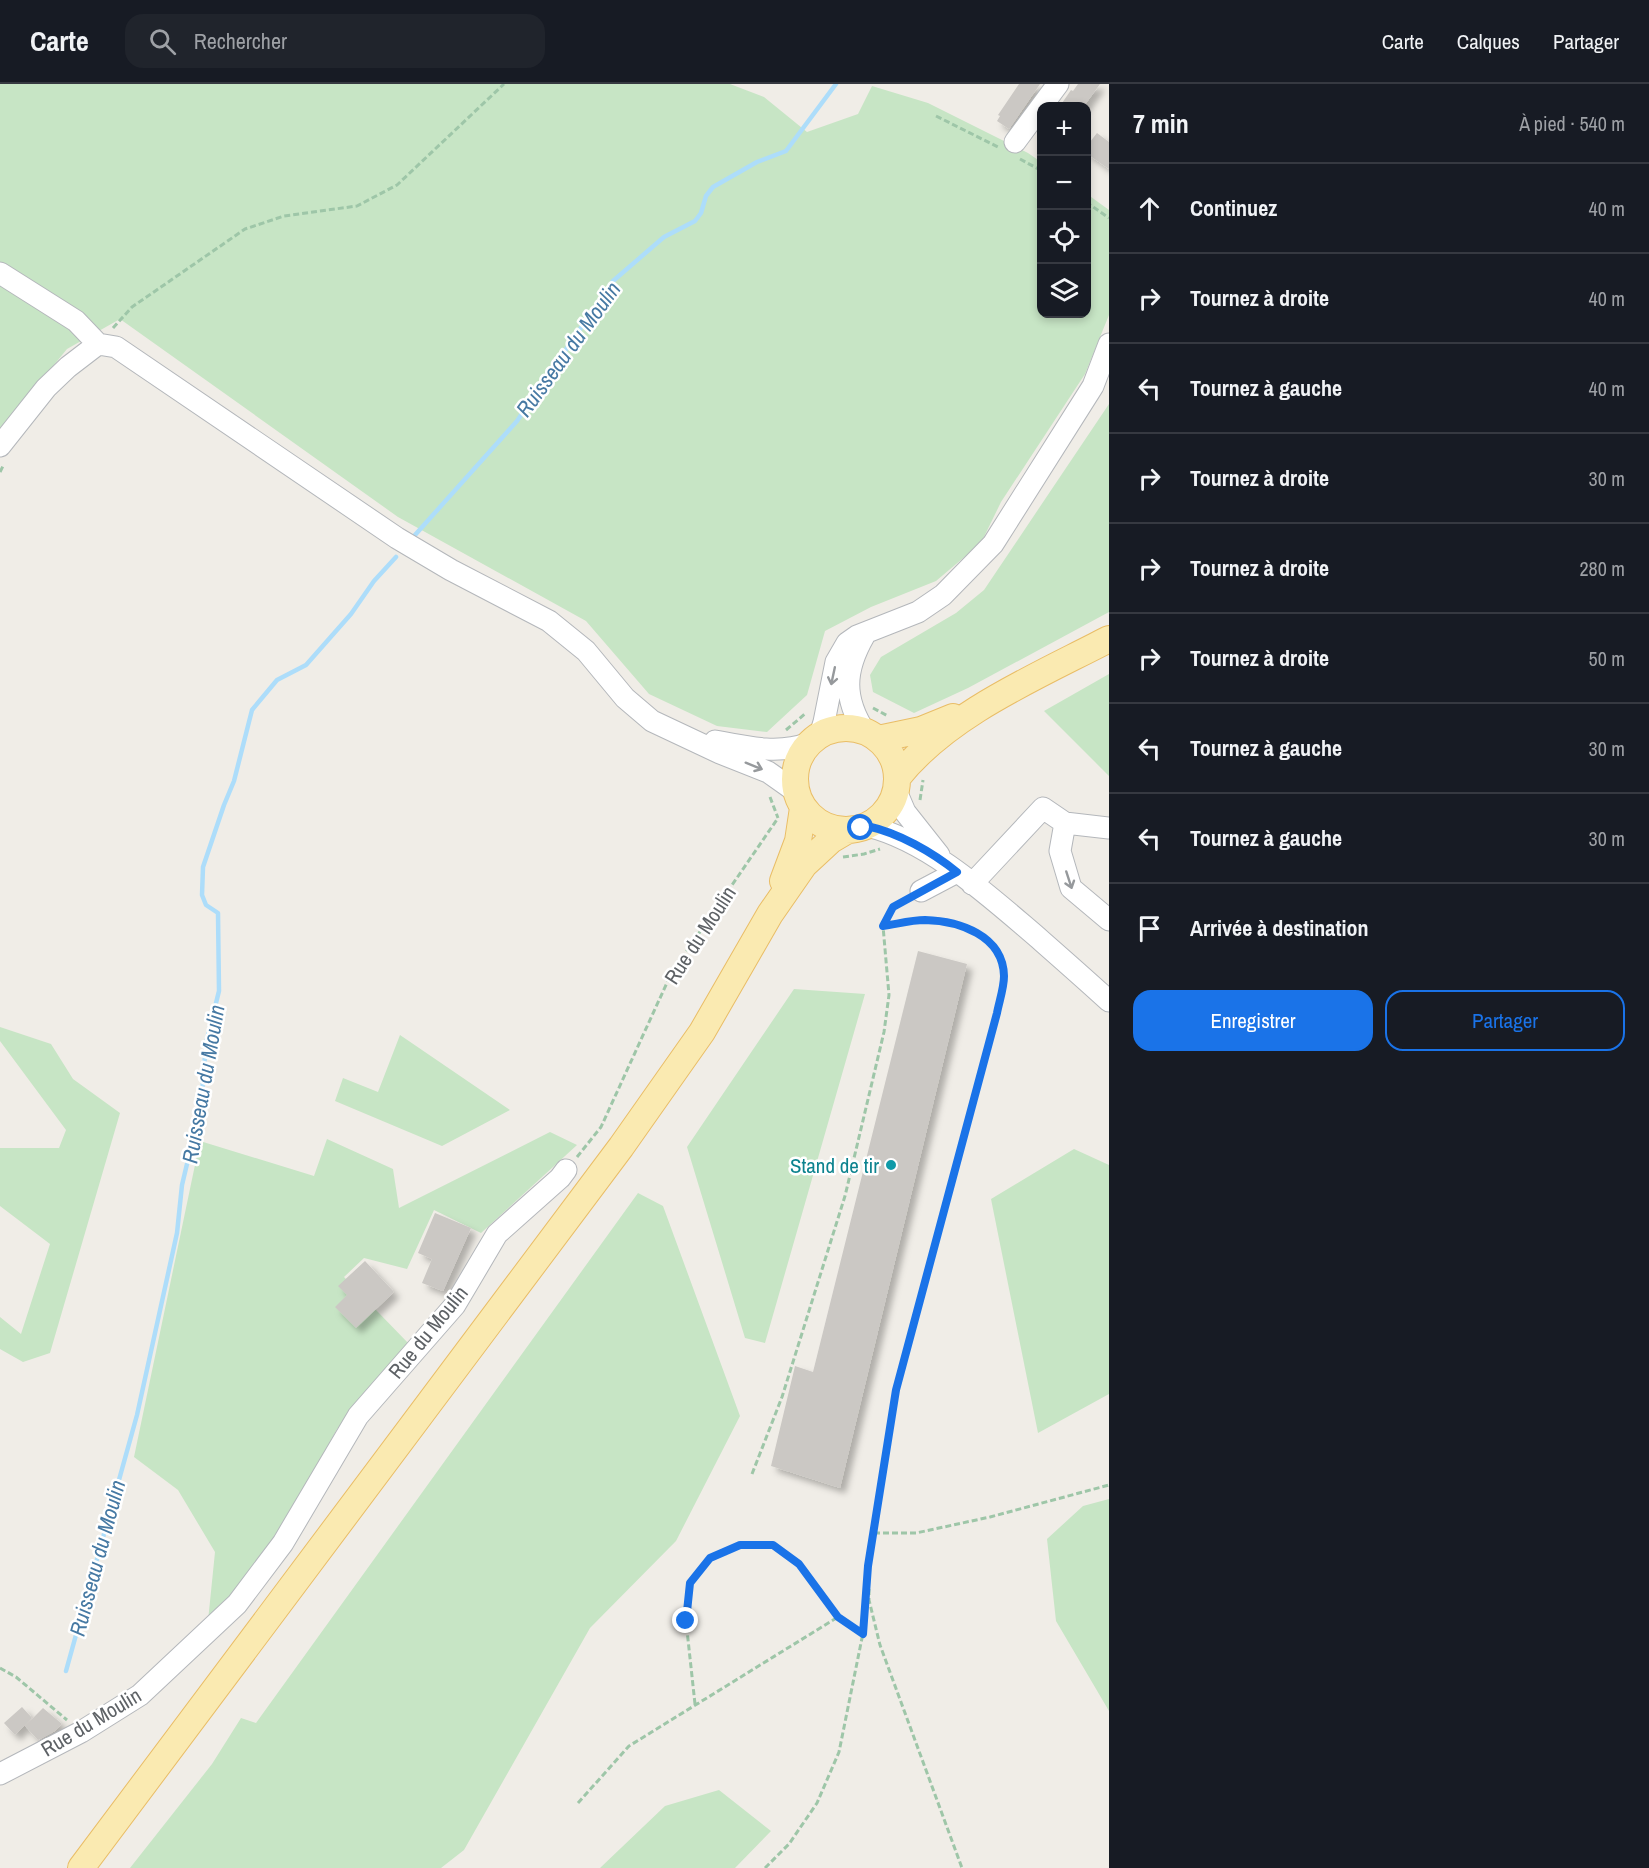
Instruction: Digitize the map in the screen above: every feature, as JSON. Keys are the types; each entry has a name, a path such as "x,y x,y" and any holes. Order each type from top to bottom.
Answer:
{"main road":[{"path":"770,914 796,849 802,823 795,769 800,755 814,739 838,728 852,728 871,735 921,729 976,710 1109,639"},
{"path":"81,1868 621,1147 702,1032 770,914 804,865 831,840 885,812 896,784 918,754 976,710"},
{"path":"871,735 893,759 896,784"},
{"path":"799,799 815,821 823,825 831,828 858,828"}],"street":[{"path":"1011,149 1058,84"},
{"path":"0,273 76,321 98,344 116,347 397,538 451,570 549,621 586,651 625,698 652,721 681,736 768,772 799,799"},
{"path":"3,451 46,388 68,367 98,344"},
{"path":"681,736 763,749 794,749 814,739 836,662 847,643 857,636 918,612 944,595 993,544 1092,386 1109,344"},
{"path":"866,633 852,662 848,692 849,702 871,735"},
{"path":"896,784 905,812 958,873"},
{"path":"921,891 958,873 1043,808 1065,823 1109,828"},
{"path":"1065,823 1060,851 1071,888 1109,920"},
{"path":"858,828 898,836 958,873 997,902 1109,1001"},
{"name":"Rue du Moulin","path":"0,1774 81,1732 140,1695 237,1604 283,1544 358,1416 454,1305 497,1234 566,1170"}],"path":[{"path":"98,344 132,307 245,229 284,216 357,206 397,185 504,84"},
{"path":"936,116 1011,149 1037,168"},
{"path":"1091,205 1109,218"},
{"path":"0,472 3,451"},
{"path":"865,705 891,717"},
{"path":"784,732 808,712"},
{"path":"917,808 922,792 922,773"},
{"path":"768,788 782,824"},
{"name":"Rue du Moulin","path":"566,1170 601,1127 671,974 778,818"},
{"path":"834,856 855,856 882,848"},
{"path":"752,1474 782,1397 805,1327 847,1185 884,1032 889,995 883,926 893,907 921,891"},
{"path":"765,1868 789,1844 817,1803 839,1752 863,1634 868,1566 896,1390 997,1013 1004,976 998,953 986,939 969,928 952,923 923,920 883,926"},
{"path":"873,1533 916,1533 990,1517 1109,1485"},
{"path":"695,1704 686,1621 690,1583 710,1558 740,1545 773,1545 799,1564 838,1617 863,1634"},
{"path":"868,1566 869,1600 880,1645 962,1868"},
{"path":"578,1803 628,1746 838,1617"},
{"path":"0,1668 16,1677 81,1732"}],"green space":[{"path":"0,84 730,84 764,97 807,132 858,114 872,86 928,103 1037,159 1037,318 1091,318 1091,197 1109,210 1109,315 1085,374 1001,502 981,543 936,581 871,607 825,631 807,695 767,732 717,726 649,694 586,621 398,517 120,319 67,349 0,431"},
{"path":"1109,404 1109,612 968,688 914,713 873,692 870,675 881,657 956,613 984,590"},
{"path":"1109,674 1109,776 1044,711"},
{"path":"794,989 865,994 765,1343 745,1338 687,1147"},
{"path":"0,1027 51,1044 73,1079 120,1113 50,1353 23,1362 0,1349 0,1317 21,1334 50,1244 0,1206 0,1148 59,1148 66,1130 0,1041"},
{"path":"400,1035 510,1110 442,1146 335,1101 343,1078 378,1092"},
{"path":"550,1132 577,1145 481,1233 434,1210 407,1269 364,1258 344,1277 409,1344 337,1429 283,1531 208,1621 215,1552 178,1490 134,1457 200,1141 314,1176 327,1139 393,1169 399,1208"},
{"path":"1074,1149 1109,1165 1109,1394 1038,1433 991,1199"},
{"path":"638,1193 663,1206 740,1416 676,1541 590,1628 464,1850 441,1868 130,1868 212,1764 241,1718 256,1723"},
{"path":"1109,1499 1109,1711 1056,1621 1047,1539 1083,1506"},
{"path":"719,1790 771,1831 735,1868 600,1868 665,1806"}],"building":[{"path":"1019,84 1040,84 1009,129 997,121 1000,116 998,115"},
{"path":"1078,84 1100,84 1087,102 1063,102 1071,90 1073,91"},
{"path":"1097,133 1109,142 1109,169 1091,156 1091,141"},
{"name":"Stand de tir","path":"918,951 967,964 840,1488 771,1466 795,1366 813,1372"},
{"path":"435,1213 471,1228 443,1291 422,1283 432,1259 418,1253"},
{"path":"365,1261 394,1292 356,1328 335,1307 347,1295 338,1286"},
{"path":"22,1707 32,1718 15,1735 4,1723"},
{"path":"43,1708 62,1724 55,1731 38,1740 25,1726"}],"waterway":[{"name":"Ruisseau du Moulin","path":"415,535 517,421 613,281 664,237 695,221 701,213 706,196 713,187 757,162 786,151 836,84"},
{"name":"Ruisseau du Moulin","path":"66,1671 137,1415 177,1233 182,1185 201,1105 206,1043 219,991 218,913 206,905 202,895 203,867 234,781 252,710 277,680 306,665 351,614 374,581 396,557"}],"place":[{"name":"Stand de tir","path":"891,1165"}],"route":[{"path":"686,1621 690,1583 710,1558 740,1545 773,1545 799,1564 838,1617 863,1634 868,1566 896,1390 997,1013 1004,976 998,953 986,939 969,928 952,923 923,920 883,926 893,907 957,872 945,862 898,836 882,829 867,826 861,828"}]}
